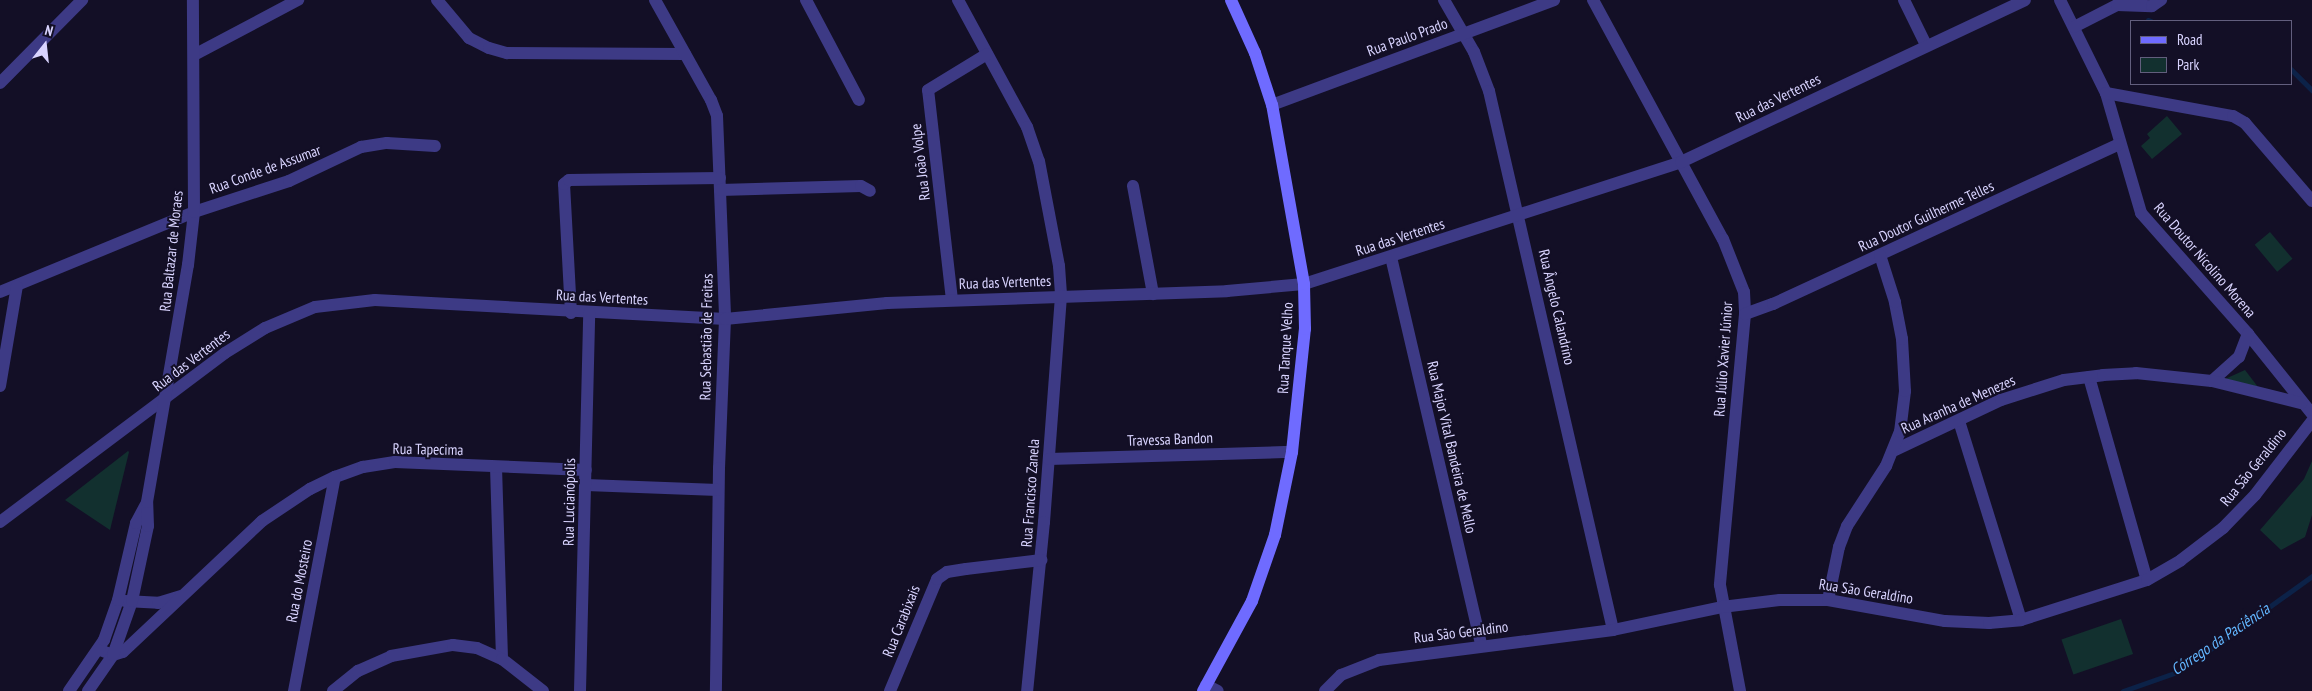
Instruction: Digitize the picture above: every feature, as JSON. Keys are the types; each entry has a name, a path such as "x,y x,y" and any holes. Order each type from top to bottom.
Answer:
{"street":[{"path":"0,83 82,0"},
{"name":"Rua Baltazar de Moraes","path":"88,691 99,686 113,655 132,602 148,526 147,502 167,398 194,212 193,0"},
{"path":"194,55 298,0"},
{"path":"437,0 469,38 489,48 507,53 685,54"},
{"name":"Rua Sebastião de Freitas","path":"655,0 717,116 725,319 718,490 716,691"},
{"path":"806,0 859,100"},
{"name":"Rua Francisco Zanela","path":"958,0 1027,127 1039,161 1052,222 1061,296 1041,560 1027,691"},
{"name":"Rua Tanque Velho","path":"1209,689 1263,574 1275,535 1292,452 1305,329 1304,284 1272,105 1255,53 1231,0"},
{"name":"Rua Ângelo Calandrino","path":"1444,0 1474,52 1489,91 1520,215 1613,630"},
{"name":"Rua Paulo Prado","path":"1272,105 1554,0"},
{"name":"Rua Júlio Xavier Júnior","path":"1594,0 1739,275 1745,314 1720,585 1722,607 1740,691"},
{"path":"1904,0 1926,45"},
{"name":"Rua das Vertentes","path":"0,522 265,328 316,307 375,300 571,313 725,319 952,300 1227,291 1304,284 1681,162 2025,0"},
{"name":"Rua Doutor Nicolino Morena","path":"2060,0 2106,93 2135,200 2150,227 2248,334 2312,414"},
{"path":"2074,27 2117,5 2152,6 2161,0"},
{"name":"Rua João Volpe","path":"952,300 928,90 987,54"},
{"path":"2106,93 2233,116 2245,123 2312,201"},
{"name":"Rua Conde de Assumar","path":"0,292 194,212 289,181 361,147 388,142 434,146"},
{"name":"Rua Doutor Guilherme Telles","path":"1745,314 1773,304 2119,144"},
{"path":"571,313 564,184 569,180 861,186 870,191"},
{"path":"1133,186 1154,294"},
{"path":"1828,600 1847,526 1895,450 1903,408 1905,366 1895,302 1880,255"},
{"name":"Rua Major Vital Bandeira de Mello","path":"1391,257 1482,645"},
{"path":"0,386 17,286"},
{"name":"Rua Lucianópolis","path":"580,691 589,313"},
{"path":"2212,381 2239,357 2248,334"},
{"name":"Rua Aranha de Menezes","path":"1895,450 2001,400 2032,388 2089,377 2136,373 2212,381 2302,403"},
{"path":"2089,377 2147,580"},
{"path":"1959,421 2021,620"},
{"name":"Rua São Geraldino","path":"1329,689 1356,668 1379,660 1482,645 1613,630 1722,607 1780,600 1828,600 1945,621 1989,623 2021,620 2147,580 2181,560 2223,528 2255,495 2312,421"},
{"name":"Travessa Bandon","path":"1049,458 1292,452"},
{"name":"Rua Tapecima","path":"113,655 123,652 192,590 262,522 310,489 335,477 363,467 395,462 586,470"},
{"path":"496,467 502,659"},
{"name":"Rua do Mosteiro","path":"294,691 335,477"},
{"path":"586,485 718,490"},
{"name":"Rua Baltazar de Moraes","path":"75,688 100,650 118,600 136,526 147,502"},
{"name":"Rua Carabixais","path":"890,691 937,579 947,572 1041,560"},
{"name":"Rua Tapecima","path":"118,600 158,603 192,590"},
{"path":"333,691 358,671 392,656 453,645 477,648 502,659 543,691"},
{"path":"100,650 113,655"},
{"path":"87,669 99,686"}],"green space":[{"path":"2167,116 2182,134 2152,159 2141,146 2150,138 2147,134"},
{"path":"2270,232 2292,259 2277,272 2255,245"},
{"path":"2245,370 2258,387 2225,379"},
{"path":"129,452 110,530 65,500"},
{"path":"2312,461 2312,515 2305,537 2281,550 2260,530 2304,479"},
{"path":"2121,619 2133,654 2073,674 2061,640"}],"waterway":[{"path":"2292,70 2312,90"},
{"name":"Córrego da Paciência","path":"2123,691 2180,671 2312,576"}]}
